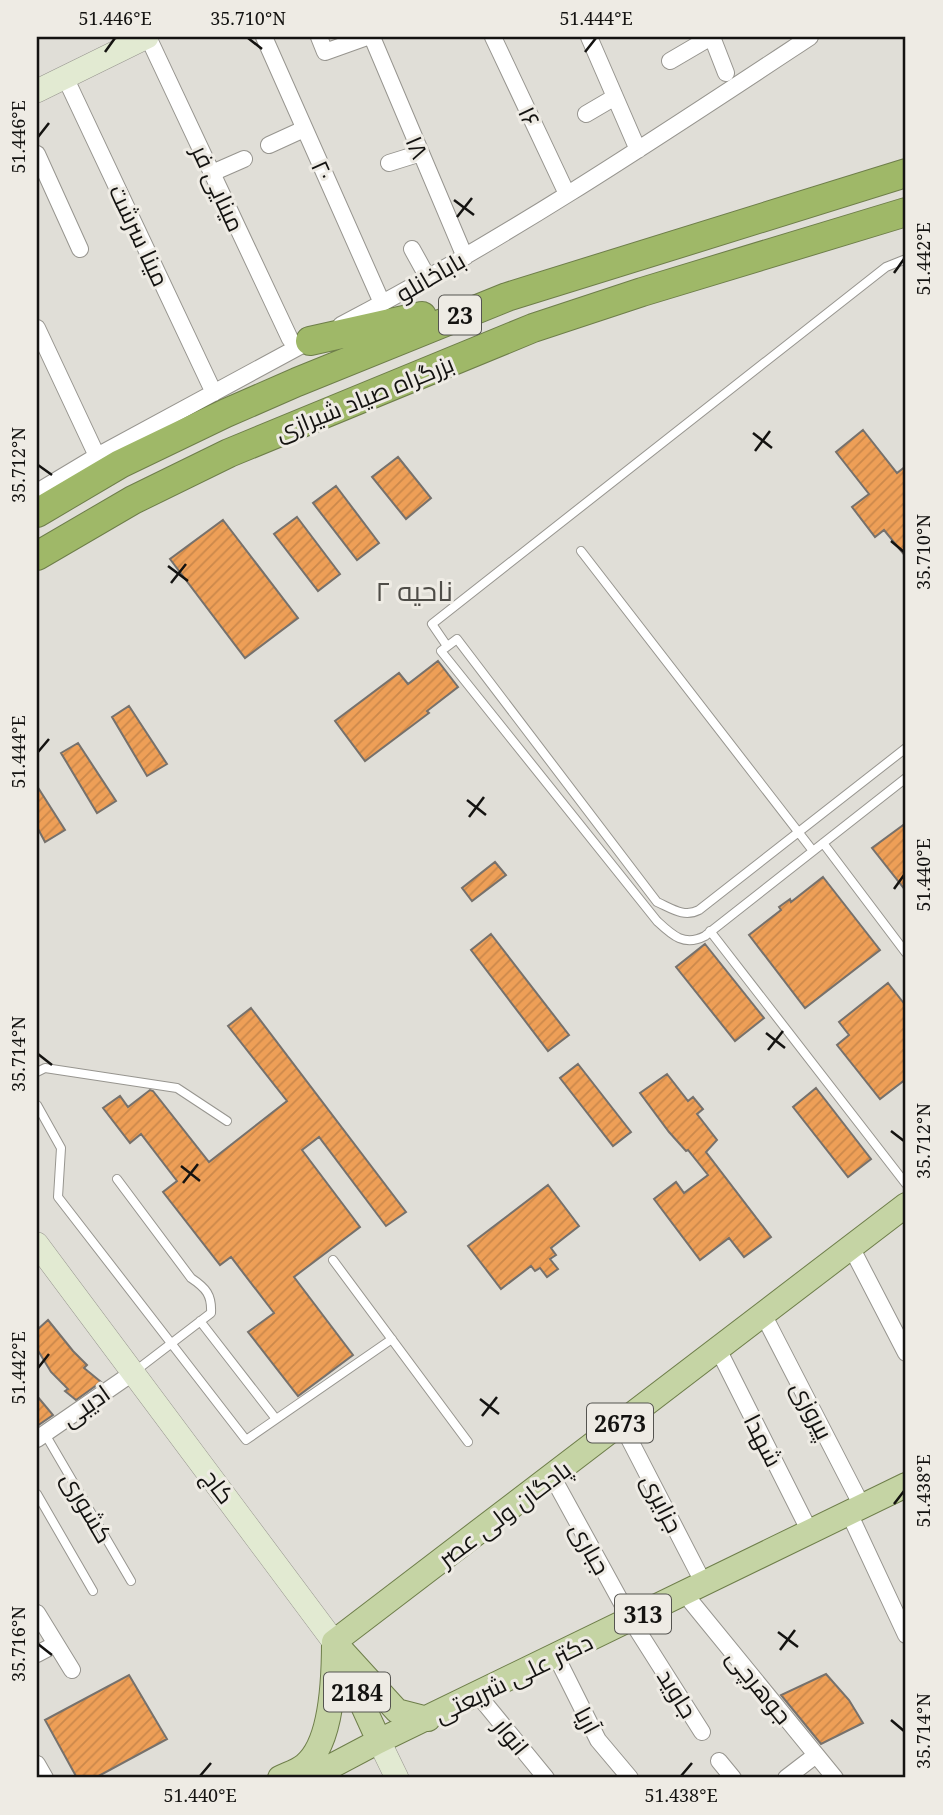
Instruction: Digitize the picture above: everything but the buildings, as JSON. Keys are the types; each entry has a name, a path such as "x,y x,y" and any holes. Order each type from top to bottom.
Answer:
{"highway":[{"name":"بزرگراه صیاد شیرازی","path":"37,513 120,464 215,418 507,297 906,173"},
{"name":"بزرگراه صیاد شیرازی","path":"37,556 133,500 229,453 533,328 906,212"},
{"path":"300,340 507,297"}],"main road":[{"path":"37,90 148,37"},
{"name":"پادگان ولی عصر","path":"334,1642 906,1205"},
{"name":"کاج","path":"37,1244 334,1642 379,1741"},
{"name":"دکتر علی شریعتی","path":"296,1775 428,1719 906,1485"},
{"path":"334,1642 397,1711 428,1719"},
{"name":"313","path":"296,1775 315,1752 326,1724 333,1684 334,1642"},
{"path":"379,1741 397,1778"}],"street":[{"name":"مینایی فر","path":"148,37 212,173 300,340"},
{"name":"۲۰","path":"264,37 382,303"},
{"path":"319,37 325,52 369,37"},
{"name":"۱۸","path":"369,37 465,257"},
{"name":"۱۶","path":"493,37 567,194"},
{"path":"589,37 638,150"},
{"path":"670,61 711,37 726,73"},
{"name":"باباخانلو","path":"37,492 97,456 214,393 300,340 382,303 465,257 638,150 806,38"},
{"name":"مینا سرشت","path":"65,76 214,393"},
{"path":"586,114 615,97"},
{"path":"269,145 304,129"},
{"path":"390,163 421,153"},
{"path":"37,154 80,249"},
{"path":"212,173 244,159"},
{"path":"412,249 428,278"},
{"path":"37,328 97,456"},
{"path":"851,1247 906,1353"},
{"name":"پیروزی","path":"763,1314 856,1509 906,1634"},
{"name":"شهدا","path":"718,1349 810,1532"},
{"name":"ادیبی","path":"41,1436 134,1372"},
{"name":"جزایری","path":"621,1423 694,1588"},
{"name":"جباری","path":"552,1476 631,1620"},
{"name":"جوهرچی","path":"694,1588 835,1778"},
{"path":"37,1613 72,1670"},
{"name":"جاوید","path":"631,1620 702,1732"},
{"path":"37,1654 56,1644"},
{"name":"آریا","path":"556,1656 590,1727 630,1778"},
{"name":"انوار","path":"478,1695 546,1778"},
{"path":"786,1778 816,1755"},
{"path":"719,1761 733,1778"},
{"path":"37,1764 45,1778"}],"lane":[{"path":"447,646 432,624 887,267 906,258"},
{"path":"581,551 813,851"},
{"path":"906,748 693,914 682,913 657,902 457,639 441,651 657,921 682,940 695,941 710,931 906,778"},
{"path":"823,843 906,953"},
{"path":"710,931 906,1184"},
{"path":"37,1072 45,1068 177,1087 227,1121"},
{"path":"37,1105 61,1148 58,1197 246,1440 392,1339"},
{"path":"117,1179 191,1278 204,1287 212,1298 211,1313 134,1372"},
{"path":"333,1260 468,1442"},
{"path":"200,1321 276,1419"},
{"name":"کشوری","path":"41,1436 131,1581"},
{"path":"37,1494 93,1591"}],"district":[{"name":"ناحیه ۲","path":"414,590"}]}
